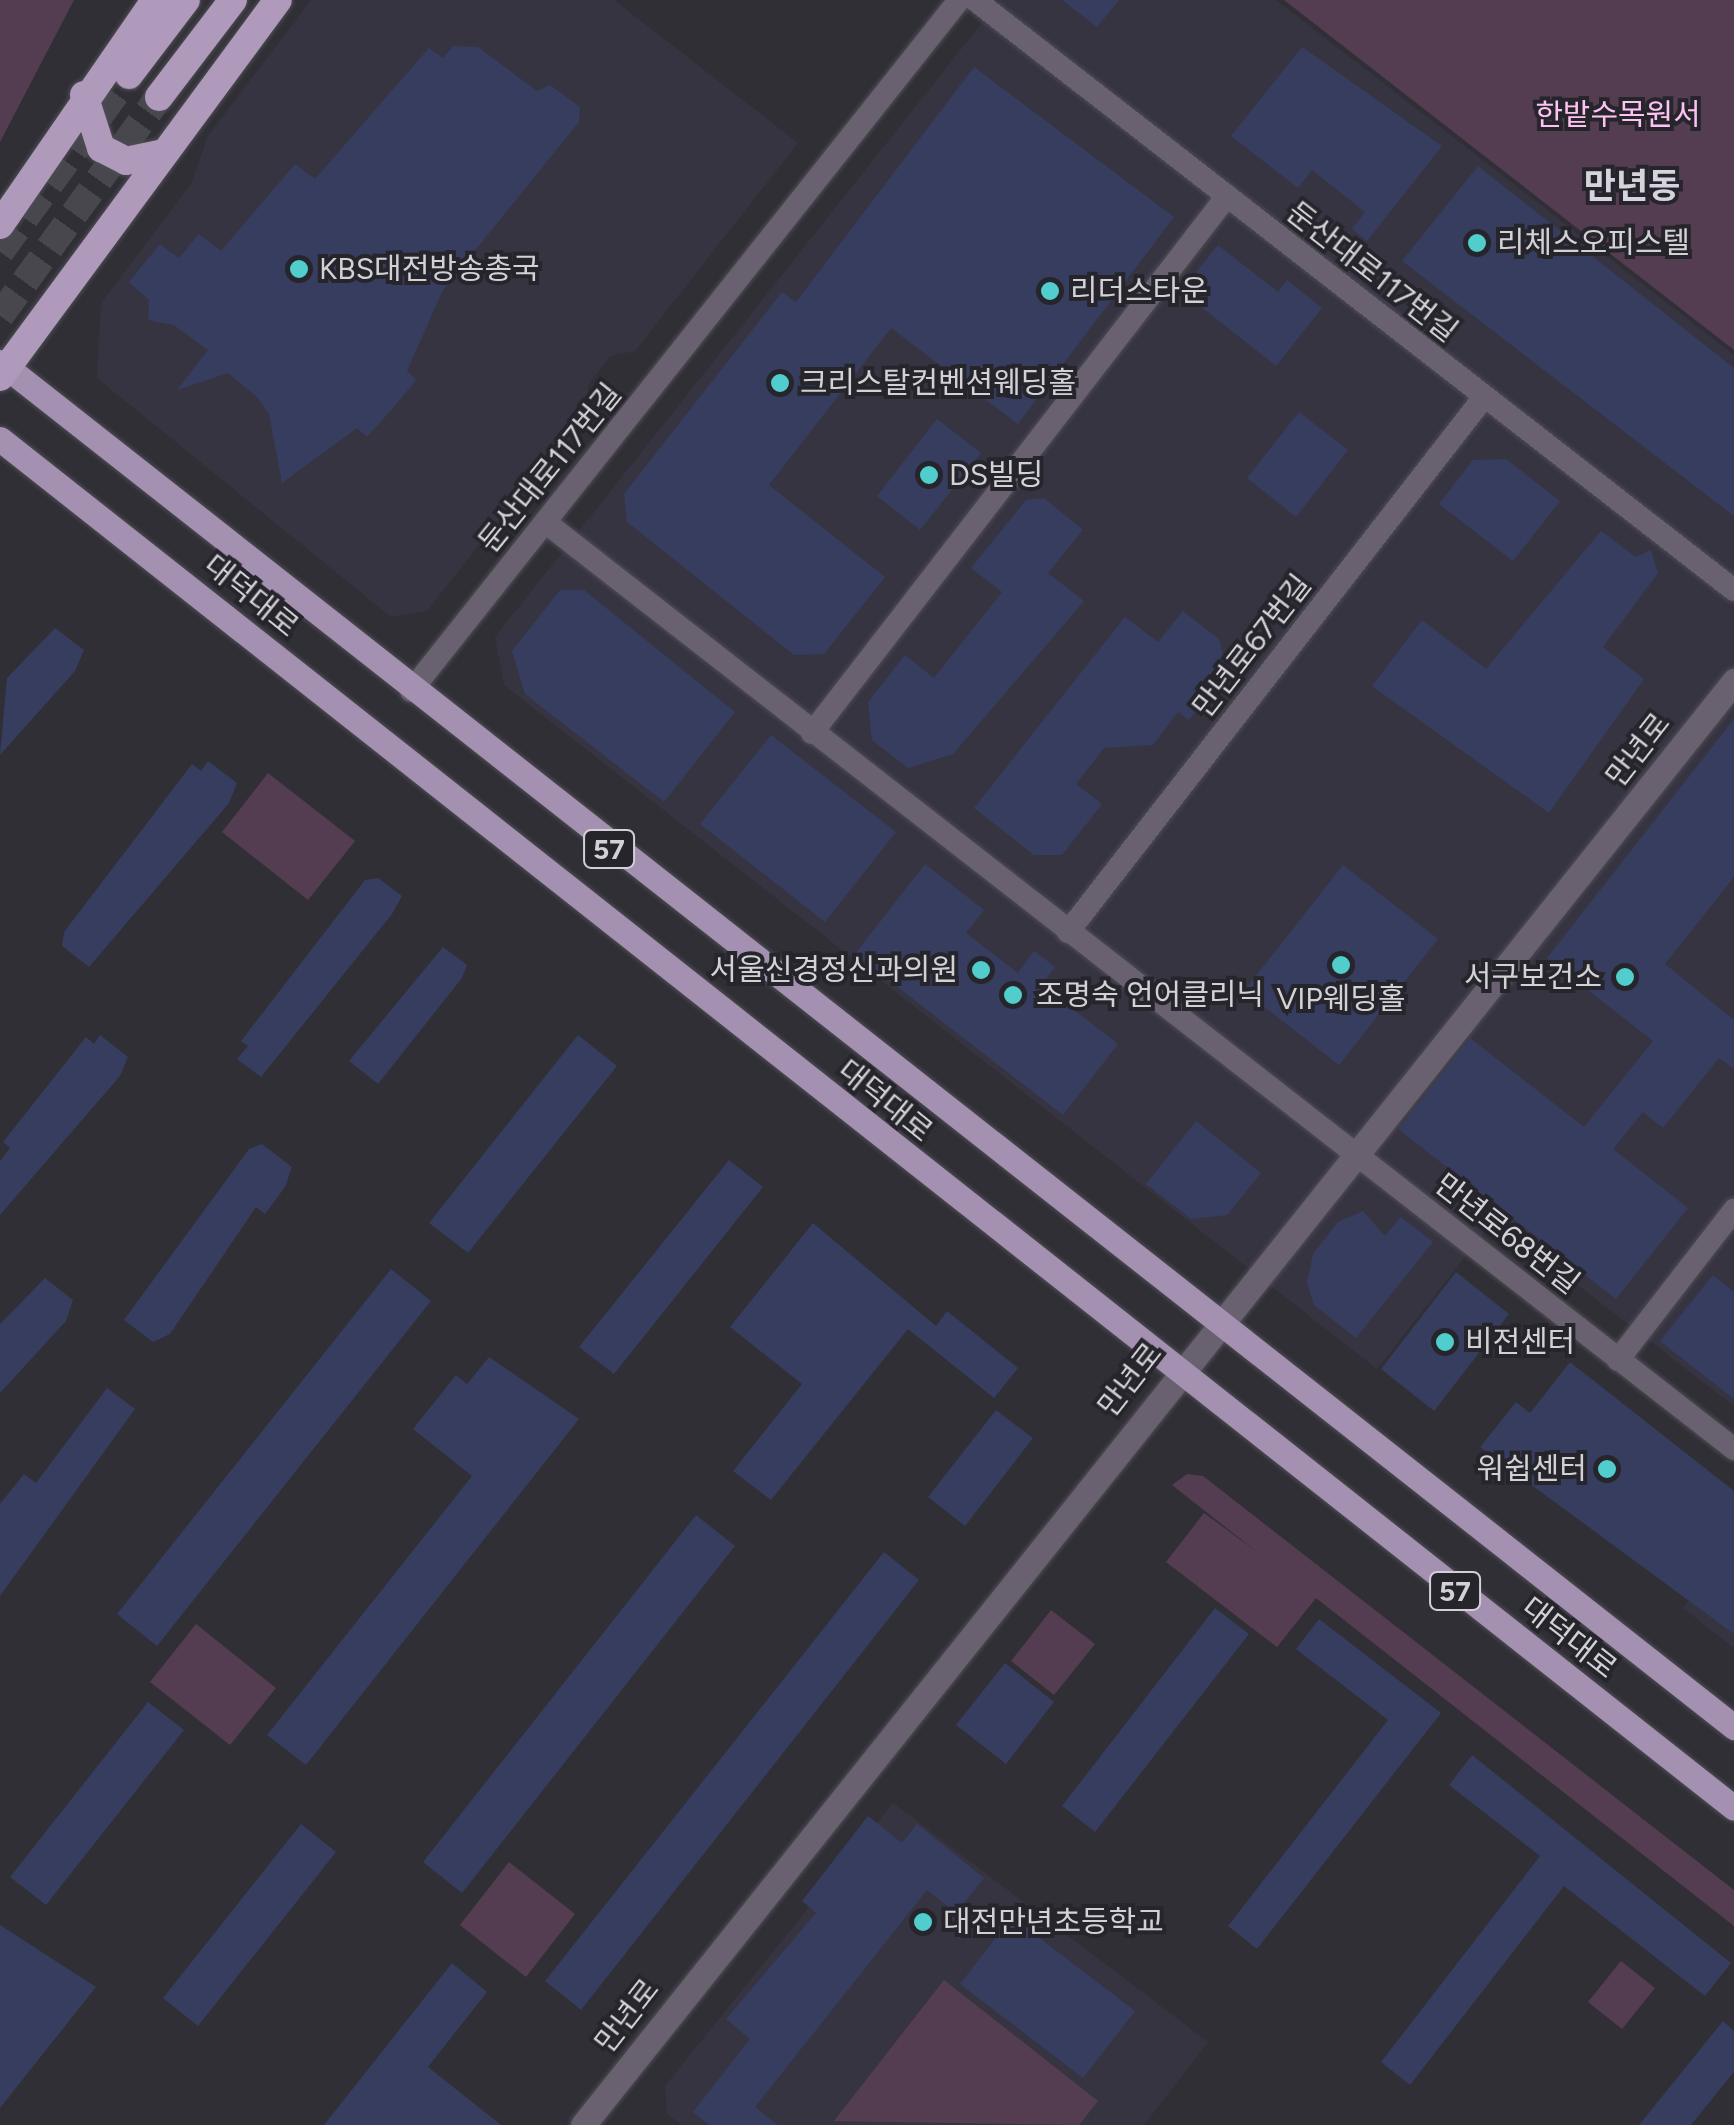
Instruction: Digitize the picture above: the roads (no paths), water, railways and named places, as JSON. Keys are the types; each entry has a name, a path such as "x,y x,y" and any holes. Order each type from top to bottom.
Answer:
{"highway":[{"path":"0,224 84,96 155,0"},
{"path":"129,74 186,0"},
{"path":"159,97 233,0"},
{"path":"2,369 278,0"},
{"path":"84,96 101,148 126,161 165,154"}],"main road":[{"name":"대덕대로","path":"2,369 1214,1327 1734,1727"},
{"name":"대덕대로","path":"0,439 1176,1374 1734,1808"}],"street":[{"name":"둔산대로117번길","path":"411,690 959,0"},
{"name":"둔산대로117번길","path":"974,0 1734,590"},
{"path":"812,733 1227,196"},
{"name":"만년로67번길","path":"1068,932 1484,397"},
{"path":"545,522 1359,1155"},
{"name":"만년로","path":"586,2124 1176,1374 1359,1155 1734,681"},
{"name":"만년로68번길","path":"1359,1155 1734,1449"},
{"path":"1618,1360 1734,1210"}],"tunnel":[{"path":"0,252 129,75"},
{"path":"0,316 159,97"}],"place":[{"name":"리체스오피스텔","path":"1477,243"},
{"name":"KBS대전방송총국","path":"299,269"},
{"name":"리더스타운","path":"1050,291"},
{"name":"크리스탈컨벤션웨딩홀","path":"780,383"},
{"name":"DS빌딩","path":"929,475"},
{"name":"VIP웨딩홀","path":"1341,965"},
{"name":"서울신경정신과의원","path":"981,970"},
{"name":"서구보건소","path":"1625,977"},
{"name":"조명숙 언어클리닉","path":"1013,995"},
{"name":"비전센터","path":"1445,1342"},
{"name":"워쉽센터","path":"1607,1469"},
{"name":"대전만년초등학교","path":"923,1922"}],"district":[{"name":"만년동","path":"1632,186"}],"park label":[{"name":"한밭수목원서","path":"1618,115"}]}
